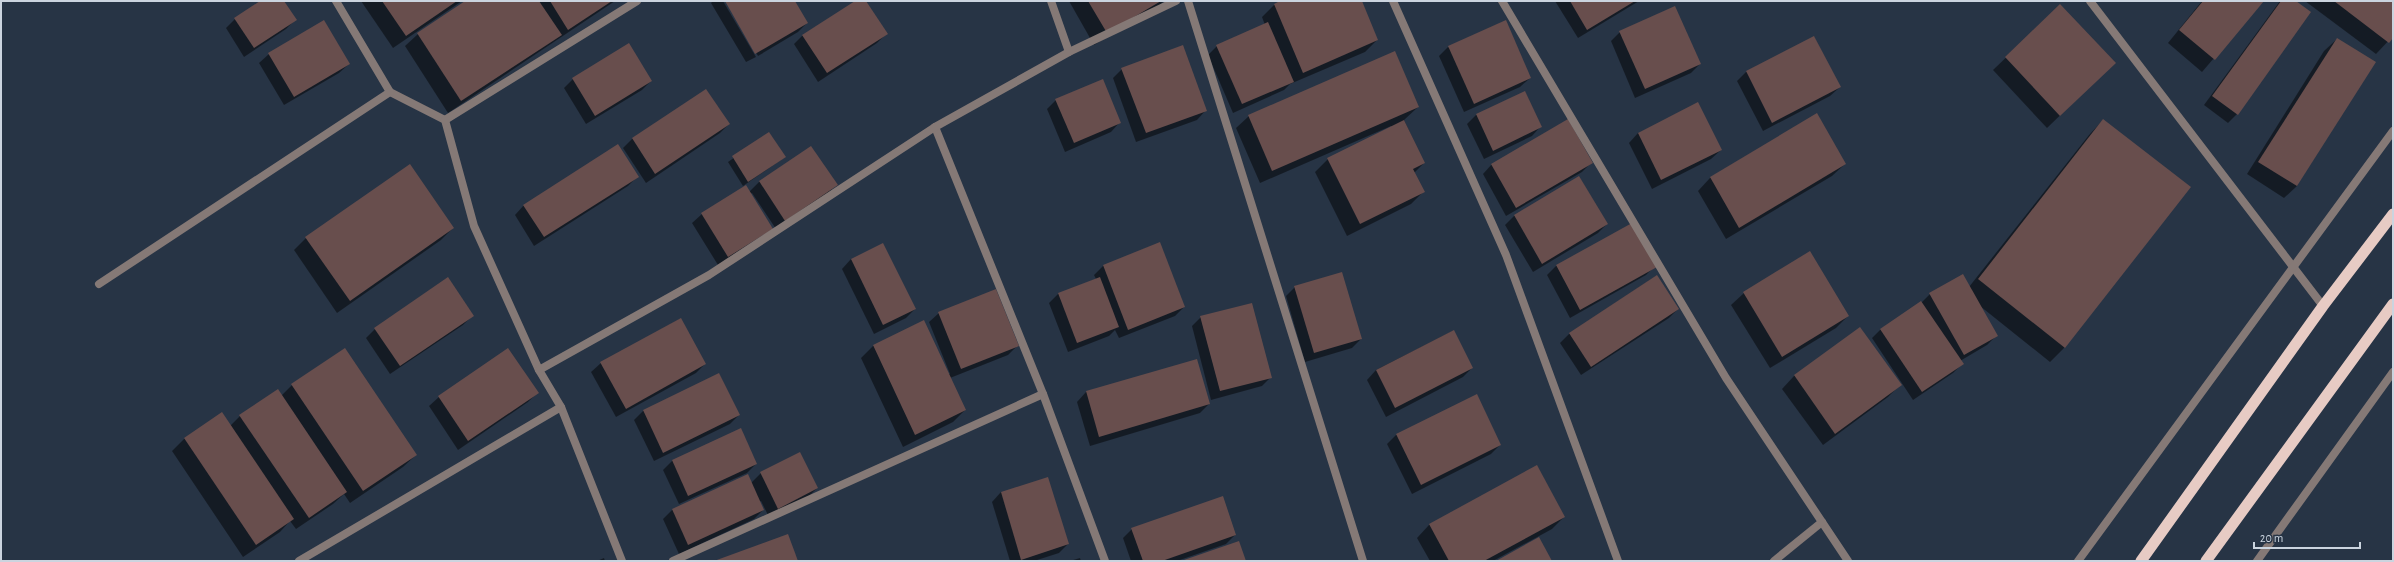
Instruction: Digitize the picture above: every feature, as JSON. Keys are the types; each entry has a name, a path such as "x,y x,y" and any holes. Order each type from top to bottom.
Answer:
{"highway":[{"path":"2141,561 2323,306 2393,214"},
{"path":"2206,561 2393,304"}],"street":[{"path":"336,1 390,92 444,120 474,226 539,370 561,407 622,561"},
{"path":"444,120 637,1"},
{"path":"1051,1 1069,52"},
{"path":"539,370 709,275 935,127 1069,52 1176,1"},
{"path":"1188,1 1363,561"},
{"path":"1393,1 1506,255 1618,561"},
{"path":"1502,1 1726,378 1848,561"},
{"path":"2090,1 2323,306"},
{"path":"99,284 390,92"},
{"path":"935,127 1043,394 1105,561"},
{"path":"2078,561 2393,131"},
{"path":"2257,561 2393,372"},
{"path":"673,561 1043,394"},
{"path":"299,561 561,407"},
{"path":"1774,561 1822,522"}],"building":[{"path":"260,1 284,1 297,20 254,48 234,18"},
{"path":"382,1 457,1 406,36"},
{"path":"465,1 539,1 562,35 461,101 417,33"},
{"path":"550,1 612,1 568,30"},
{"path":"725,1 795,1 808,23 755,54"},
{"path":"855,1 866,1 888,34 827,73 802,35"},
{"path":"1088,1 1161,1 1107,33"},
{"path":"1280,1 1362,1 1378,40 1303,73 1274,4"},
{"path":"1570,1 1635,1 1587,30"},
{"path":"2203,1 2264,1 2215,60 2179,30"},
{"path":"2281,1 2296,1 2311,12 2238,115 2212,96"},
{"path":"2334,1 2393,1 2393,38 2389,43"},
{"path":"2060,4 2116,63 2060,116 2005,57"},
{"path":"1675,6 1701,64 1645,89 1619,31"},
{"path":"324,20 350,64 294,97 268,53"},
{"path":"1506,20 1531,78 1474,104 1448,46"},
{"path":"1268,22 1294,82 1242,104 1216,45"},
{"path":"1814,36 1841,87 1772,123 1746,71"},
{"path":"2337,38 2376,62 2297,186 2258,162"},
{"path":"629,43 652,81 595,116 572,78"},
{"path":"1183,45 1207,111 1146,133 1121,68"},
{"path":"1395,51 1419,107 1272,171 1248,115"},
{"path":"1103,79 1121,123 1074,143 1055,99"},
{"path":"706,89 730,124 655,174 632,138"},
{"path":"1525,91 1542,127 1493,151 1476,114"},
{"path":"1698,102 1722,150 1661,180 1638,133"},
{"path":"1817,113 1846,164 1739,228 1710,177"},
{"path":"1568,119 1593,163 1516,208 1491,164"},
{"path":"2103,119 2191,187 2065,348 1978,279"},
{"path":"1404,120 1425,163 1413,169 1425,192 1360,224 1327,158"},
{"path":"769,132 786,157 748,182 732,156"},
{"path":"618,144 639,177 544,237 523,205"},
{"path":"811,146 838,185 785,221 759,181"},
{"path":"410,164 454,228 350,301 305,237"},
{"path":"1579,176 1608,224 1542,264 1514,215"},
{"path":"746,185 773,229 728,257 701,213"},
{"path":"1632,223 1657,267 1580,310 1556,265"},
{"path":"1160,242 1185,307 1128,330 1103,265"},
{"path":"883,243 916,309 883,325 851,259"},
{"path":"1810,251 1849,316 1782,357 1743,292"},
{"path":"1342,272 1362,339 1314,353 1294,286"},
{"path":"1963,274 1998,336 1964,355 1929,293"},
{"path":"1657,275 1679,309 1591,367 1569,333"},
{"path":"448,277 474,316 400,366 374,328"},
{"path":"1100,277 1119,327 1077,343 1058,293"},
{"path":"996,289 1019,346 961,369 938,312"},
{"path":"1921,301 1964,364 1922,392 1880,329"},
{"path":"1252,303 1272,378 1220,391 1200,316"},
{"path":"681,318 706,364 626,409 600,362"},
{"path":"924,320 966,410 915,435 873,345"},
{"path":"1860,327 1902,385 1835,434 1794,375"},
{"path":"1454,330 1473,368 1395,408 1376,370"},
{"path":"345,348 417,455 363,491 291,384"},
{"path":"508,348 539,393 468,441 438,396"},
{"path":"1197,359 1210,404 1099,437 1086,391"},
{"path":"719,373 740,415 663,453 643,410"},
{"path":"278,389 347,492 309,518 239,415"},
{"path":"1477,394 1501,445 1421,485 1396,434"},
{"path":"222,412 294,519 256,545 184,438"},
{"path":"741,428 757,464 688,496 672,460"},
{"path":"800,452 818,488 778,509 760,472"},
{"path":"1537,465 1565,517 1484,561 1449,561 1429,524"},
{"path":"748,474 764,510 688,545 672,509"},
{"path":"1048,477 1069,544 1021,560 1001,492"},
{"path":"1223,496 1236,535 1162,561 1143,561 1131,528"},
{"path":"788,534 798,561 714,561"},
{"path":"1539,537 1552,561 1496,561"},
{"path":"1239,541 1246,561 1181,561"}]}
